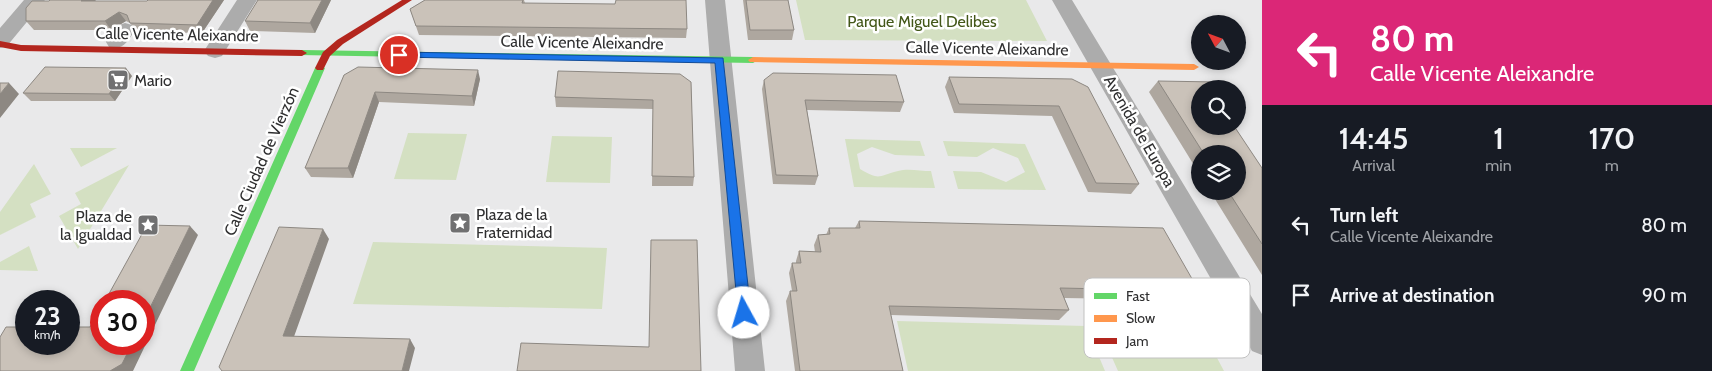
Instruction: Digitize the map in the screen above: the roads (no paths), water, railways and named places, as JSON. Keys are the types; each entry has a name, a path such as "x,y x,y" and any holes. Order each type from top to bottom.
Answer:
{"street":[{"path":"0,40 35,0"},
{"path":"215,51 247,0"},
{"name":"Calle Ciudad de Vierzón","path":"187,371 326,54 340,42 408,0"},
{"path":"715,0 750,371"},
{"name":"Avenida de Europa","path":"1062,0 1225,278"},
{"name":"Calle Vicente Aleixandre","path":"0,44 21,48 326,54 1191,67"},
{"name":"Avenida de Europa","path":"1250,320 1262,341"}],"place":[{"name":"Mario","path":"118,80"},
{"name":"Plaza de la Fraternidad","path":"460,223"},
{"name":"Plaza de la Igualdad","path":"148,225"}],"park label":[{"name":"Parque Miguel Delibes","path":"922,21"}]}
